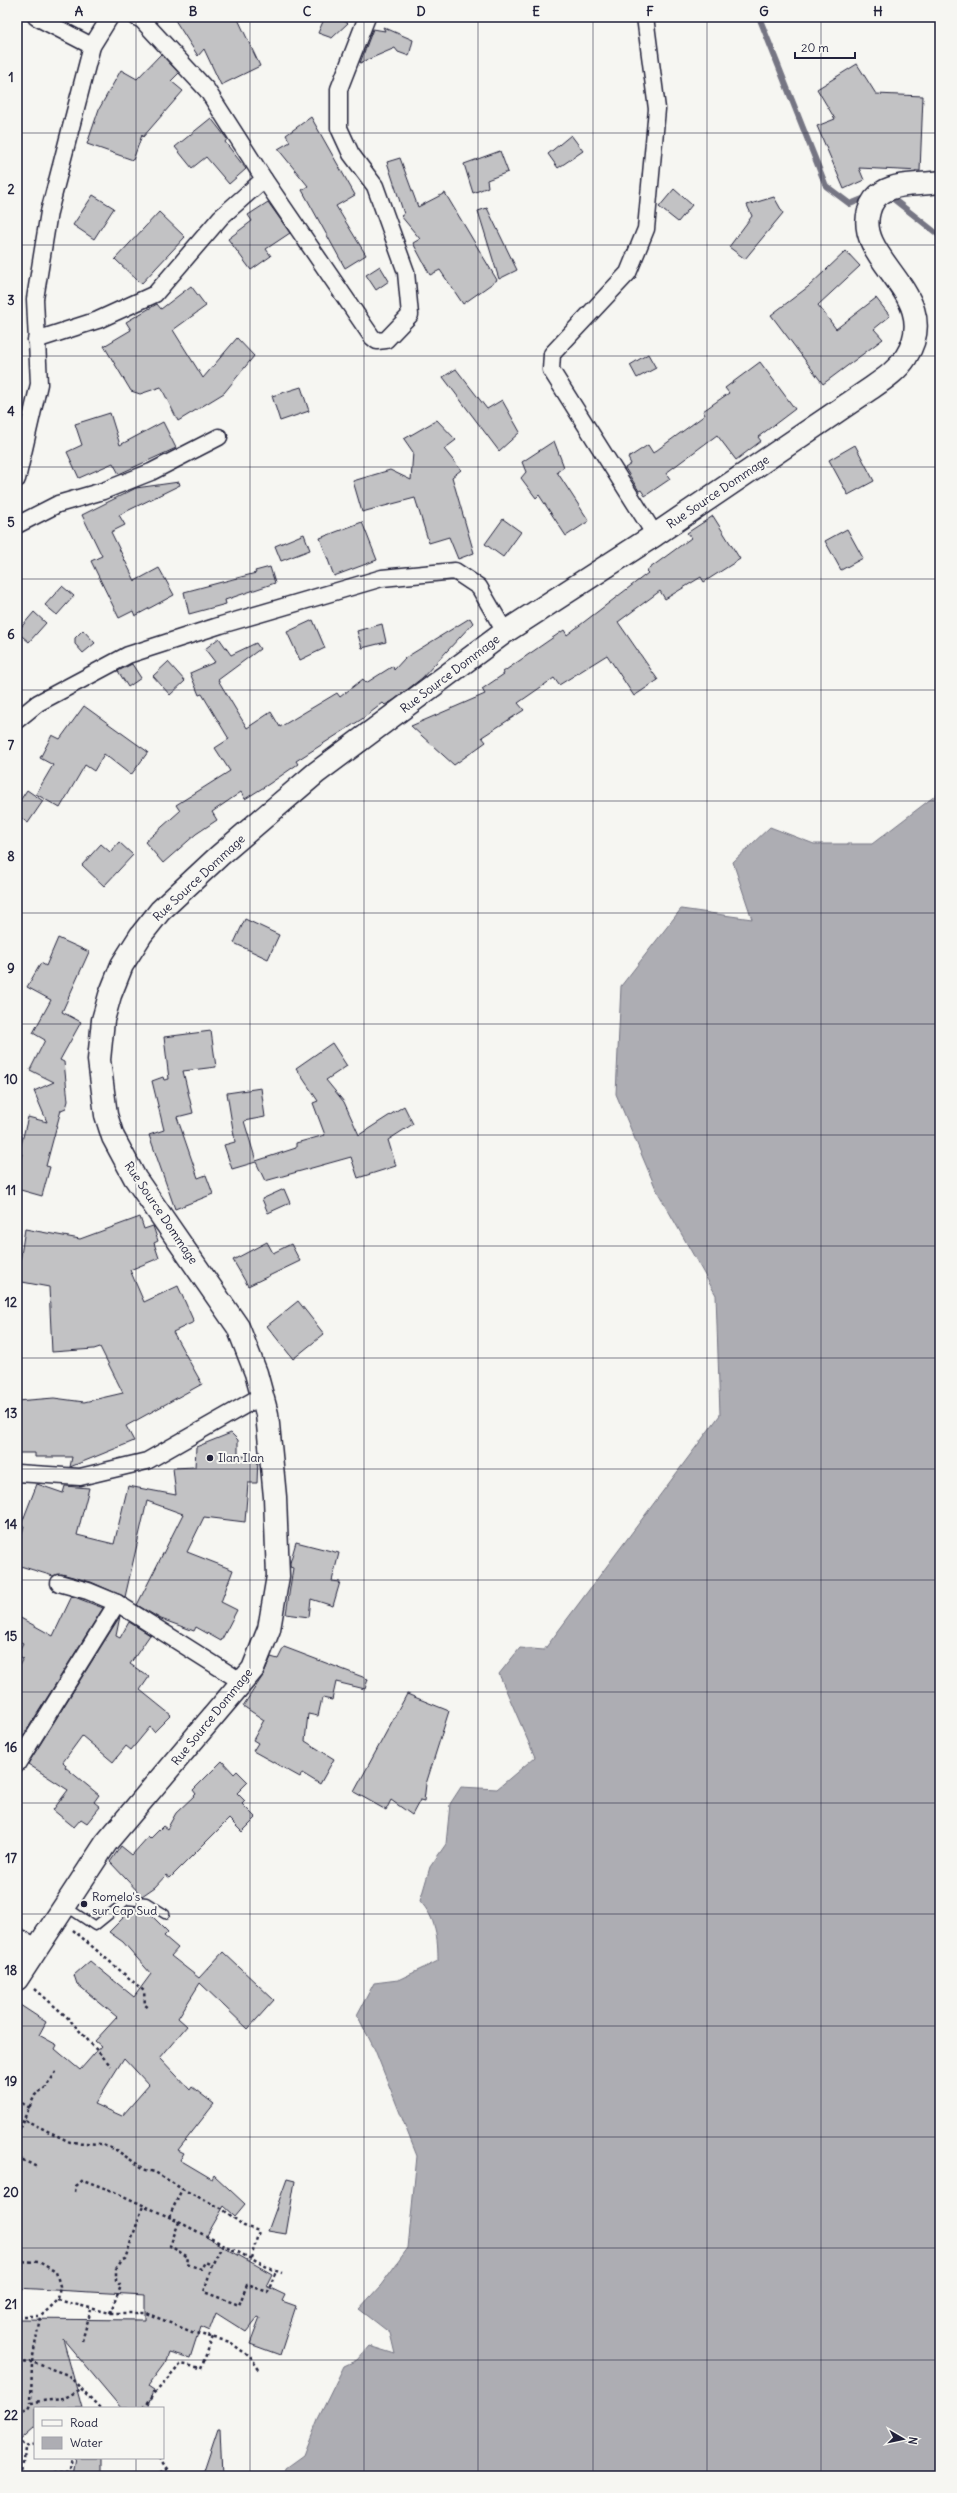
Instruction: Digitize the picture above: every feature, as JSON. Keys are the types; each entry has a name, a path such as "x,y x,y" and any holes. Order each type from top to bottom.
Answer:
{"main road":[{"name":"Rue Source Dommage","path":"18,1977 106,1843 253,1669 270,1629 278,1576 275,1497 267,1414 263,1395 238,1327 135,1178 112,1137 106,1115 99,1060 103,1020 110,995 122,965 141,934 160,911 218,856 316,773 506,632 656,535 870,389 896,369 906,356 915,328 914,313 909,299 868,237 866,221 871,205 884,192 897,187 937,183"}],"street":[{"path":"36,17 92,46"},
{"path":"17,479 39,384 35,299 49,212 92,46 110,17"},
{"path":"136,17 142,20 207,90 264,179 372,337 377,341 386,340 410,315 406,272 375,186 351,154 339,128 339,89 367,17"},
{"path":"645,17 657,109 646,229 628,273 552,354 551,370 656,535"},
{"path":"36,340 98,320 155,294 221,217 264,179"},
{"path":"17,525 58,504 103,491 151,472 219,438"},
{"path":"17,720 38,703 128,655 221,625 382,578 455,571 479,587 506,632"},
{"path":"17,1473 80,1477 147,1461 263,1395"},
{"path":"59,1583 88,1591 117,1603 242,1682"},
{"path":"17,1764 117,1603"},
{"path":"17,1936 37,1947"}],"lane":[{"path":"61,1911 95,1926 127,1900 146,1902 165,1914"}],"path":[{"path":"61,1911 144,1991 145,2005 149,2008"},
{"path":"18,1977 68,2018 111,2066"},
{"path":"17,2134 25,2120 35,2095 46,2087 56,2072"},
{"path":"17,2100 30,2108"},
{"path":"25,2120 70,2142 100,2144 116,2150 146,2170 156,2172 182,2189 221,2208 244,2226 259,2231 251,2258"},
{"path":"17,2157 37,2167"},
{"path":"75,2192 76,2186 83,2180 169,2217 282,2273"},
{"path":"169,2217 182,2189"},
{"path":"110,2313 121,2286 116,2281 116,2269 122,2260 125,2259 143,2206"},
{"path":"179,2222 170,2246 188,2257 187,2264 200,2269 205,2262 212,2265"},
{"path":"223,2244 212,2265 204,2292 239,2305 247,2285 268,2292 276,2271"},
{"path":"17,2261 39,2262 56,2272 60,2286 58,2300 41,2316 32,2362 31,2402 28,2408 17,2411"},
{"path":"58,2300 91,2310 110,2313 146,2314 192,2332 230,2342 250,2357 260,2371"},
{"path":"82,2341 91,2310"},
{"path":"17,2316 41,2316"},
{"path":"145,2407 154,2394 182,2364 201,2368 213,2337"},
{"path":"17,2363 32,2362 68,2375 99,2407"},
{"path":"31,2402 63,2399 82,2389"},
{"path":"17,2438 25,2447 23,2475 69,2474 72,2459"},
{"path":"25,2447 34,2444"},
{"path":"160,2459 170,2476"},
{"path":"153,2476 167,2470"}],"water":[{"path":"940,792 940,2476 284,2476 286,2468 304,2455 318,2419 344,2366 357,2360 369,2346 395,2354 390,2333 359,2309 381,2285 408,2248 417,2156 375,2050 357,2015 374,1983 398,1980 438,1961 437,1936 433,1922 420,1901 430,1867 446,1844 450,1804 461,1787 497,1789 535,1757 499,1674 520,1648 544,1650 720,1415 716,1295 656,1189 616,1094 621,986 681,909 752,919 733,862 770,827 814,844 872,844"}],"building":[{"path":"173,17 237,17 260,66 221,85 204,49 198,56"},
{"path":"325,17 335,17 348,23 332,38 318,33"},
{"path":"383,27 413,40 409,56 398,52 395,48 360,63 373,29 385,31"},
{"path":"161,54 179,73 171,81 183,91 143,137 142,135 133,160 87,144 99,109 121,70 137,79"},
{"path":"857,64 876,94 923,96 920,171 859,168 864,180 844,189 817,126 835,119 817,89"},
{"path":"311,117 355,195 336,206 366,255 345,268 302,190 308,186 278,149 290,142 286,135"},
{"path":"211,118 227,139 225,142 246,169 229,184 206,157 192,168 175,147"},
{"path":"571,135 583,151 558,168 548,154"},
{"path":"500,151 508,172 487,180 488,187 473,193 464,164"},
{"path":"400,158 418,207 445,193 497,280 463,304 440,270 430,275 413,243 420,239 401,216 404,214 387,162"},
{"path":"674,189 692,205 678,222 659,207"},
{"path":"93,195 114,208 94,239 73,225"},
{"path":"774,197 783,213 745,259 729,247 752,216 747,205"},
{"path":"268,202 290,233 266,249 271,256 251,270 228,239 252,221 248,215"},
{"path":"487,208 517,270 499,279 478,211"},
{"path":"159,212 185,237 141,284 115,259"},
{"path":"846,251 860,266 818,305 836,329 876,298 890,316 874,329 883,339 823,384 771,315 808,287"},
{"path":"380,266 389,281 376,290 366,275"},
{"path":"191,286 206,306 173,330 203,378 237,338 254,356 224,393 178,421 161,387 140,394 131,391 104,346 131,330 126,322 157,304 161,309"},
{"path":"648,354 656,368 637,378 630,365"},
{"path":"760,362 795,409 758,437 761,441 736,460 717,435 666,473 670,479 645,496 641,490 639,491 625,468 631,464 628,458 648,445 653,453 705,415 703,411 729,393 725,388"},
{"path":"456,369 487,409 502,400 520,432 499,451 443,377"},
{"path":"301,387 309,411 280,421 272,396"},
{"path":"110,413 120,445 163,422 176,448 119,474 113,463 79,478 67,452 82,445 75,424"},
{"path":"437,420 456,440 444,449 461,470 452,477 474,553 458,559 449,537 429,543 415,498 362,512 353,481 390,470 411,480 413,452 404,439"},
{"path":"554,441 564,467 557,472 589,521 566,536 539,495 536,498 521,478 526,472 522,462"},
{"path":"855,445 874,481 848,495 829,460"},
{"path":"179,482 180,485 119,515 125,525 111,532 135,581 159,568 174,595 135,616 133,611 119,618 91,561 102,556 82,515 136,488"},
{"path":"713,516 740,559 704,582 701,577 665,599 660,591 618,622 658,680 634,696 607,655 559,685 554,678 518,703 524,710 482,737 486,742 454,765 411,726 485,694 482,689 504,674 503,672 564,630 567,635 648,573 646,571 691,538 687,533"},
{"path":"503,519 521,532 503,557 485,544"},
{"path":"362,522 377,560 334,576 320,538"},
{"path":"847,529 863,558 841,570 825,541"},
{"path":"304,534 310,550 281,561 275,546"},
{"path":"270,567 275,583 225,600 226,604 189,614 184,592 256,573 255,571"},
{"path":"62,586 74,596 57,615 45,605"},
{"path":"34,612 46,623 29,642 17,632"},
{"path":"470,618 473,623 422,678 394,700 385,705 383,703 362,719 296,761 298,764 269,784 245,799 241,792 212,812 217,820 196,834 163,863 145,842 180,811 176,805 230,771 215,748 229,739 202,694 199,695 190,673 215,662 205,649 219,638 231,655 256,643 260,649 218,680 247,728 271,712 280,727 337,693 340,697 363,679 366,683 393,666 394,670 405,658"},
{"path":"313,620 325,648 300,660 287,632"},
{"path":"382,624 386,642 362,648 357,631"},
{"path":"83,630 95,643 83,653 75,644 75,638"},
{"path":"168,662 185,681 170,695 153,676"},
{"path":"132,664 141,678 128,687 118,671"},
{"path":"84,706 148,752 131,775 104,754 94,771 85,765 60,808 36,794 53,765 40,758 52,735 60,739"},
{"path":"27,790 43,801 28,823 17,815 17,805"},
{"path":"119,842 133,855 104,886 82,865 101,844 110,852"},
{"path":"245,919 279,935 268,959 234,943"},
{"path":"58,938 89,952 62,1012 81,1022 60,1060 64,1062 68,1101 66,1108 61,1110 46,1166 50,1167 42,1196 17,1189 17,1171 22,1154 19,1153 28,1117 47,1122 34,1091 54,1082 30,1070 45,1040 33,1033 51,1000 27,987 41,963 46,966"},
{"path":"211,1031 216,1067 183,1071 193,1113 177,1117 198,1178 206,1175 213,1194 175,1209 149,1135 164,1130 152,1081 163,1077 164,1080 169,1079 164,1037"},
{"path":"332,1043 347,1066 326,1080 344,1102 359,1135 404,1106 413,1124 388,1140 396,1166 358,1178 351,1157 265,1181 256,1162 232,1169 224,1145 235,1142 227,1093 261,1088 265,1117 244,1121 256,1161 296,1148 296,1143 325,1135 313,1103 318,1101 296,1068"},
{"path":"284,1189 290,1203 268,1213 262,1199"},
{"path":"140,1217 144,1229 153,1226 158,1241 154,1243 159,1258 130,1270 144,1302 178,1286 194,1322 173,1332 202,1384 126,1426 134,1441 70,1467 72,1457 35,1457 35,1453 17,1453 17,1401 54,1398 84,1402 123,1393 100,1347 94,1349 52,1352 49,1287 17,1281 25,1229 80,1239"},
{"path":"267,1242 273,1253 291,1244 300,1261 248,1286 233,1260"},
{"path":"298,1301 324,1334 293,1359 267,1326"},
{"path":"231,1433 238,1440 238,1456 258,1457 257,1483 248,1483 245,1522 204,1517 187,1552 233,1570 221,1602 237,1610 221,1641 196,1627 194,1631 161,1619 137,1605 183,1514 147,1501 125,1597 91,1582 62,1574 53,1576 17,1565 17,1552 24,1526 21,1525 37,1484 63,1493 65,1486 89,1488 77,1535 114,1544 128,1486 176,1495 173,1468 195,1467 196,1447"},
{"path":"296,1542 339,1553 332,1581 340,1582 333,1606 311,1599 309,1617 286,1614 293,1568 290,1567 290,1563"},
{"path":"72,1596 103,1608 17,1746 17,1670 23,1658 17,1655 23,1643 17,1640 17,1616 53,1636"},
{"path":"120,1616 116,1636 120,1638 129,1622 150,1635 130,1664 149,1677 140,1690 171,1715 154,1732 150,1727 131,1750 126,1746 113,1762 82,1736 63,1762 66,1765 65,1767 99,1795 94,1802 100,1807 87,1823 81,1819 74,1827 53,1810 68,1790 28,1764"},
{"path":"284,1647 368,1679 365,1689 336,1682 332,1700 322,1698 318,1716 308,1714 305,1741 334,1759 320,1784 302,1773 300,1777 253,1751 258,1743 253,1740 264,1720 243,1706 264,1674 271,1657 278,1659"},
{"path":"407,1694 449,1711 426,1784 424,1801 420,1800 412,1815 391,1800 386,1810 354,1792"},
{"path":"222,1761 234,1774 237,1771 248,1782 237,1793 245,1801 242,1804 256,1818 242,1832 229,1819 170,1878 166,1875 155,1887 142,1896 110,1862 121,1846 132,1855 148,1837 150,1839 163,1826 167,1829 176,1813 196,1794 193,1790"},
{"path":"135,1906 143,1907 168,1932 164,1936 178,1948 171,1956 199,1978 223,1952 274,2000 248,2029 200,1983 178,2018 187,2026 160,2058 190,2090 192,2087 214,2104 178,2150 184,2153 180,2160 212,2179 214,2175 245,2204 235,2216 224,2206 206,2237 272,2274 266,2286 285,2295 282,2301 296,2306 280,2355 250,2344 260,2318 258,2317 246,2332 216,2313 209,2331 200,2327 190,2358 169,2352 165,2363 148,2386 154,2390 148,2407 120,2407 63,2339 82,2407 34,2407 34,2428 17,2443 17,2319 145,2320 145,2295 17,2288 17,2003 46,2022 39,2035 57,2045 55,2049 80,2070 101,2046 95,2041 117,2017 77,1984 74,1975 90,1961 134,1997 151,1974 123,1942 109,1932","holes":["124,2058 149,2085 122,2116 95,2104"]},
{"path":"287,2179 295,2181 286,2234 268,2231"},
{"path":"218,2428 220,2428 222,2476 202,2476"},
{"path":"76,2459 101,2459 101,2476 73,2476"}],"waterway":[{"path":"759,17 826,186 850,204 870,196"},
{"path":"887,194 940,236"}],"place":[{"name":"Ilan Ilan","path":"210,1458"},
{"name":"Romelo's sur Cap Sud","path":"84,1904"}]}
